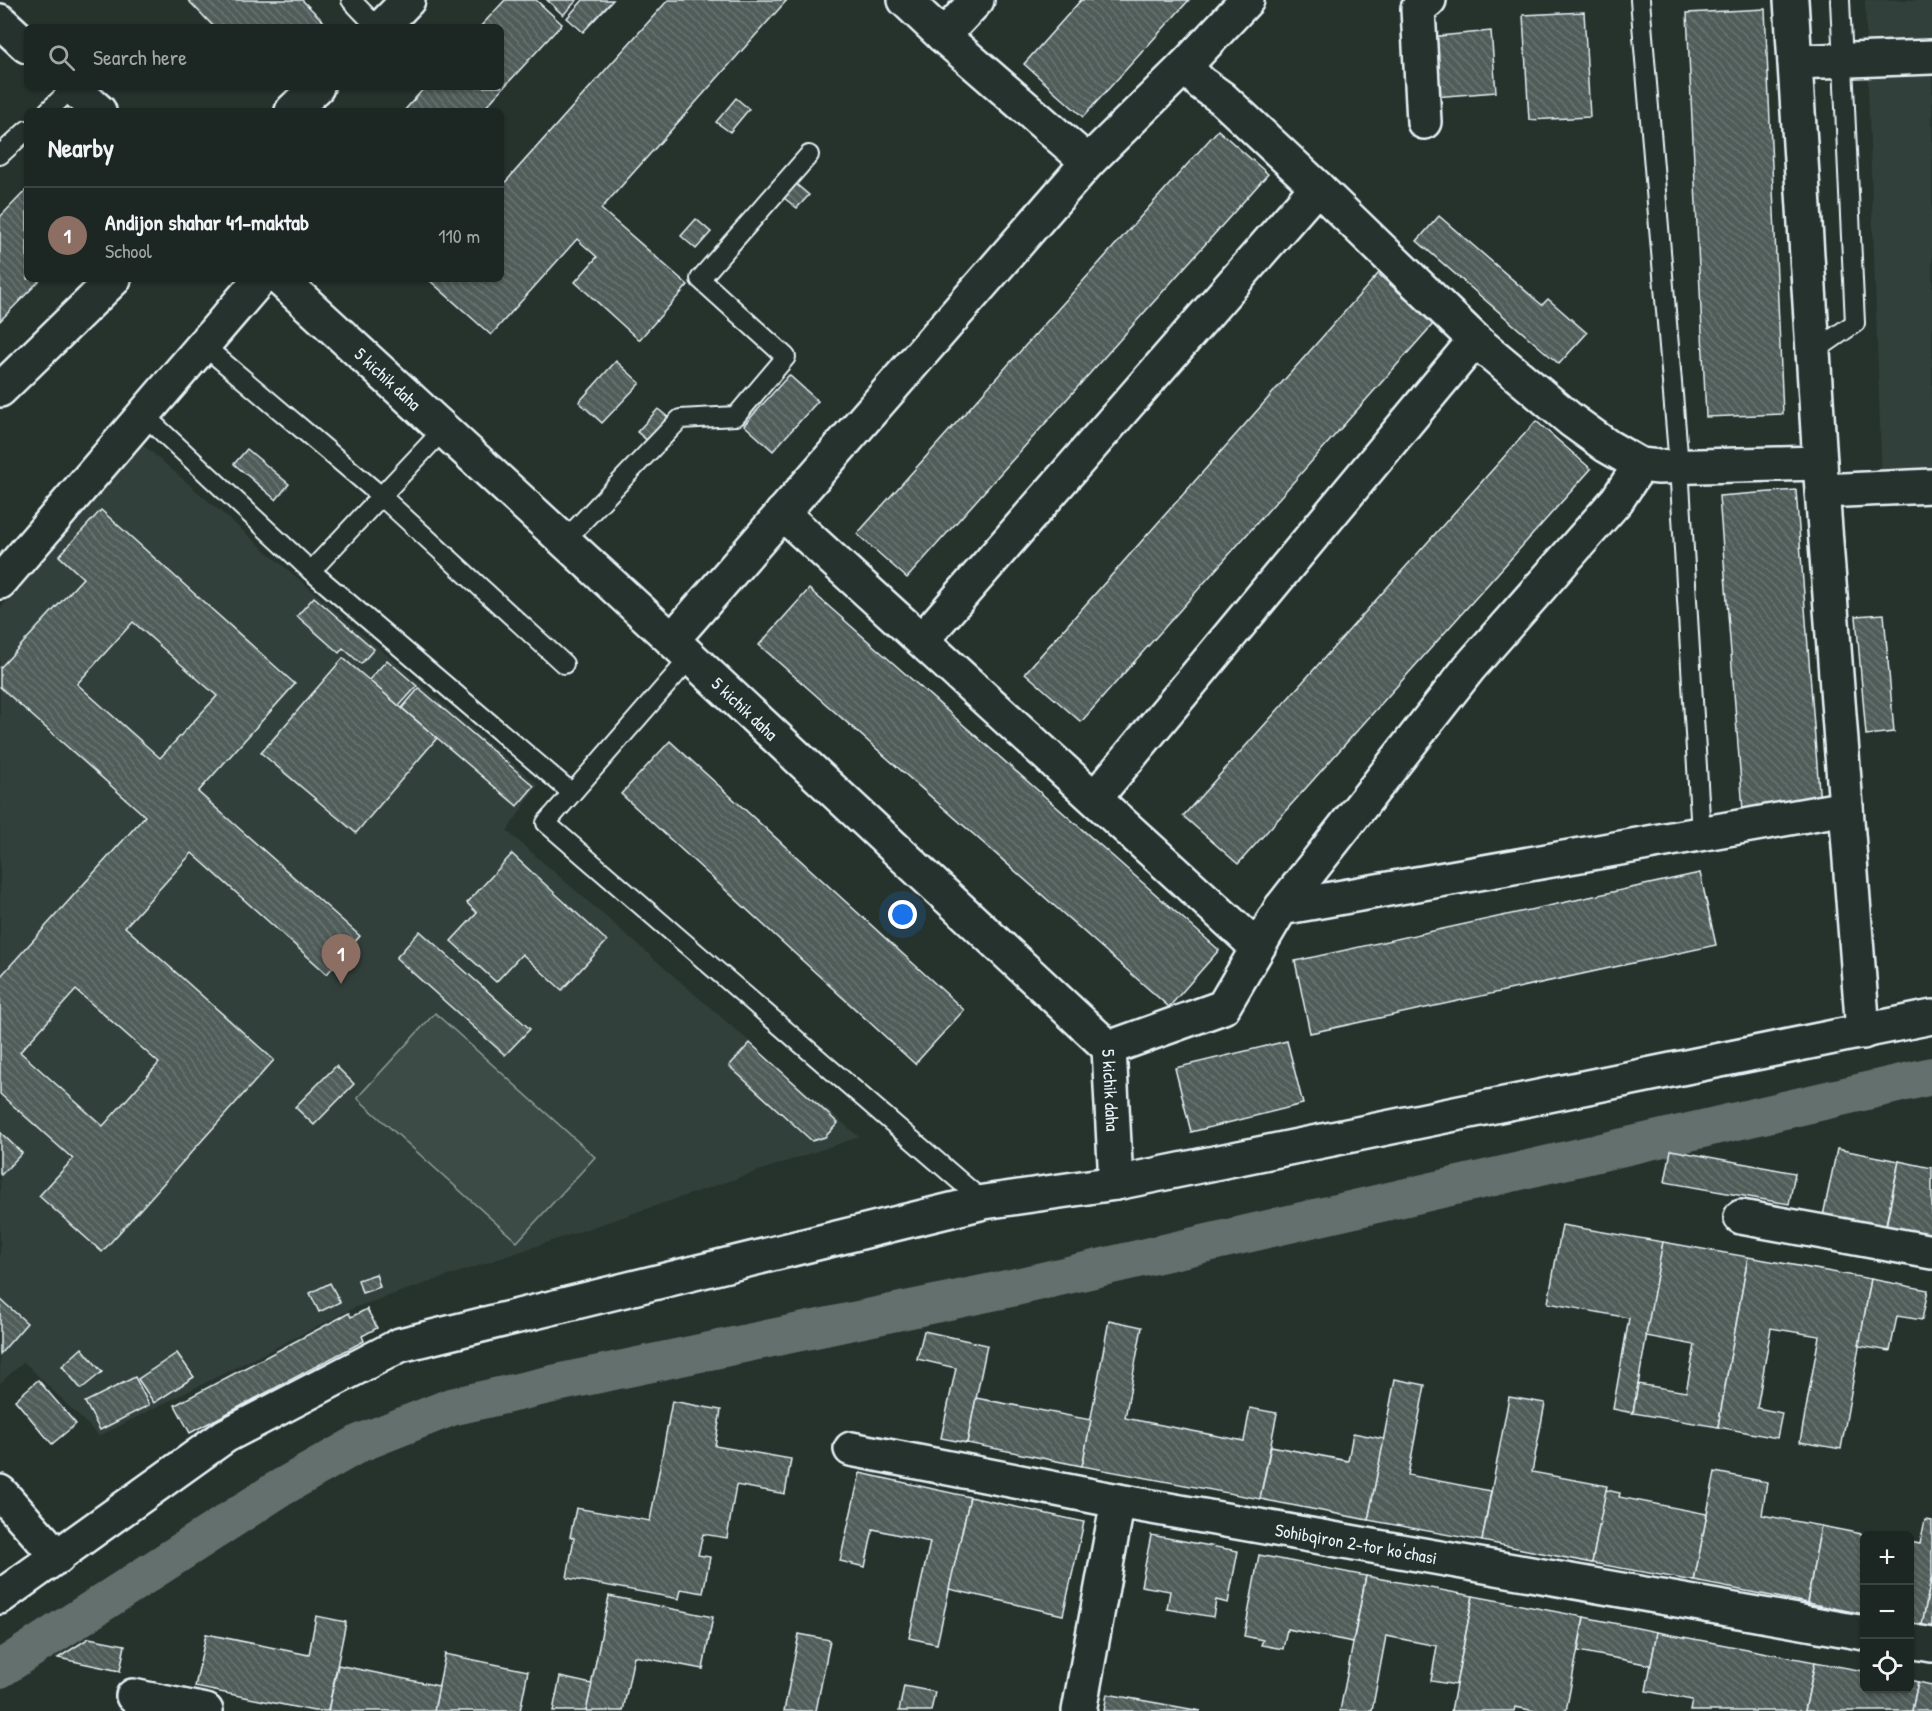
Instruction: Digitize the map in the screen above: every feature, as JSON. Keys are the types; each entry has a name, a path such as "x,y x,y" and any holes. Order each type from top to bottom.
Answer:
{"street":[{"path":"385,24 408,0"},
{"path":"905,0 1088,162"},
{"path":"943,36 977,0"},
{"path":"681,649 782,513 1088,162 1185,66 1247,0"},
{"path":"1424,122 1419,9 1429,0"},
{"path":"1791,0 1821,477 1863,1032"},
{"path":"0,21 24,43"},
{"path":"1795,62 1932,57"},
{"path":"1185,66 1317,187 1475,340 1571,420 1607,446 1640,465 1679,466 1932,486"},
{"path":"76,90 96,108"},
{"path":"294,108 314,90"},
{"path":"922,640 1317,187"},
{"path":"0,390 111,282"},
{"path":"0,582 257,282"},
{"name":"5 kichik daha","path":"283,282 1108,1048 1116,1183"},
{"path":"1095,798 1475,340"},
{"path":"1108,1048 1223,1007 1281,908 1469,668 1617,500 1640,465"},
{"path":"782,513 1257,947"},
{"path":"1281,908 1846,808"},
{"path":"0,1597 225,1436 400,1345 984,1202 1116,1183 1932,1017"},
{"path":"1742,1217 1932,1252"},
{"name":"Sohibqiron 2-tor ko'chasi","path":"851,1449 1118,1501 1860,1632"},
{"path":"0,1492 58,1557"},
{"path":"1079,1711 1118,1501"},
{"path":"1914,1642 1932,1645"},
{"path":"133,1696 206,1711"}],"lane":[{"path":"351,0 374,24"},
{"path":"1641,0 1679,466 1701,834"},
{"path":"1813,352 1855,323 1840,0"},
{"path":"51,108 70,90"},
{"path":"0,155 24,133"},
{"path":"564,541 680,419 736,416 786,357 700,279 809,155"},
{"path":"204,345 381,496 564,664"},
{"path":"144,415 311,571 572,793"},
{"path":"311,571 443,430"},
{"path":"681,649 572,793 546,823 984,1202"}],"shaded area":[{"path":"1865,0 1932,0 1932,483 1882,483"},
{"path":"142,444 538,785 507,831 859,1137 356,1307 99,1436 24,1362 0,1383 0,609"},
{"path":"435,1013 595,1157 517,1242 357,1098"}],"building":[{"path":"188,0 302,0 326,24 211,24"},
{"path":"505,0 536,0 562,24 504,87 504,24 483,24"},
{"path":"547,0 577,0 563,15"},
{"path":"583,0 613,0 583,32 567,18"},
{"path":"668,0 787,0 601,209 688,285 639,340 575,282 597,257 577,239 491,335 431,282 504,282 504,184"},
{"path":"1081,0 1189,0 1083,117 1024,64"},
{"path":"1765,9 1783,414 1706,417 1687,13"},
{"path":"1584,12 1590,117 1529,120 1523,15"},
{"path":"1491,31 1496,92 1434,97 1429,37"},
{"path":"422,90 501,90 485,108 407,108"},
{"path":"736,98 749,109 730,132 716,122"},
{"path":"1218,130 1268,174 907,578 857,534"},
{"path":"796,184 809,195 797,208 784,198"},
{"path":"24,192 24,282 38,282 0,321 0,217"},
{"path":"1439,216 1542,305 1548,299 1587,333 1559,364 1417,241"},
{"path":"696,219 711,232 696,249 681,236"},
{"path":"1378,274 1434,323 1081,722 1025,673"},
{"path":"616,361 640,383 602,423 579,402"},
{"path":"789,375 818,401 773,451 744,425"},
{"path":"658,409 670,419 650,443 637,432"},
{"path":"1536,421 1591,469 1238,864 1183,816"},
{"path":"247,449 289,484 276,500 234,464"},
{"path":"1796,490 1820,804 1743,810 1719,496"},
{"path":"101,510 295,684 198,792 360,936 327,974 192,853 125,927 274,1060 102,1252 39,1196 73,1159 0,1094 0,977 145,816 0,687 0,668 83,578 59,556","holes":["133,622 217,696 160,758 77,684","76,990 159,1063 103,1126 20,1052"]},
{"path":"809,589 1219,950 1169,1007 759,645"},
{"path":"314,597 374,649 361,664 343,648 339,653 297,616"},
{"path":"1884,614 1894,732 1866,735 1856,616"},
{"path":"343,658 437,738 356,833 261,753"},
{"path":"387,660 417,686 399,706 369,680"},
{"path":"419,688 534,786 517,806 402,708"},
{"path":"670,741 964,1010 915,1064 621,794"},
{"path":"512,854 607,941 562,990 522,954 496,982 451,941 477,913 467,903"},
{"path":"1700,873 1716,945 1310,1033 1295,961"},
{"path":"420,931 530,1029 505,1055 396,958"},
{"path":"1287,1041 1303,1104 1191,1132 1175,1068"},
{"path":"750,1043 838,1123 825,1137 812,1141 729,1066"},
{"path":"336,1066 354,1084 314,1125 295,1107"},
{"path":"0,1132 22,1153 1,1175 0,1174"},
{"path":"1837,1149 1899,1161 1885,1229 1823,1216"},
{"path":"1671,1150 1795,1173 1789,1204 1665,1182"},
{"path":"1899,1161 1932,1168 1932,1235 1886,1227"},
{"path":"1562,1225 1663,1242 1633,1413 1613,1409 1629,1318 1548,1303"},
{"path":"1663,1242 1748,1257 1718,1427 1633,1413 1638,1384 1686,1392 1695,1345 1646,1336"},
{"path":"1748,1257 1871,1279 1841,1449 1800,1442 1819,1336 1771,1328 1757,1408 1782,1413 1777,1438 1718,1427"},
{"path":"376,1274 380,1287 362,1293 358,1280"},
{"path":"1871,1279 1928,1290 1922,1320 1897,1316 1890,1351 1859,1346"},
{"path":"330,1283 340,1302 319,1312 310,1293"},
{"path":"0,1299 27,1323 0,1354"},
{"path":"367,1309 377,1328 362,1336 364,1341 190,1433 175,1405 349,1313 351,1317"},
{"path":"1109,1320 1142,1327 1125,1418 1244,1441 1250,1408 1277,1413 1260,1499 1082,1466"},
{"path":"924,1331 987,1345 967,1443 941,1438 956,1368 917,1359"},
{"path":"82,1348 102,1372 81,1389 62,1366"},
{"path":"177,1353 194,1377 154,1403 138,1379"},
{"path":"135,1377 149,1405 100,1430 85,1402"},
{"path":"1395,1379 1425,1385 1408,1475 1491,1491 1482,1541 1368,1520"},
{"path":"38,1380 76,1424 52,1444 15,1400"},
{"path":"1509,1397 1545,1403 1532,1472 1607,1486 1592,1563 1482,1541"},
{"path":"976,1398 1091,1420 1082,1466 967,1443"},
{"path":"672,1401 721,1410 715,1446 791,1459 785,1494 736,1485 727,1538 703,1534 698,1555 710,1557 703,1593 681,1589 679,1599 567,1578 574,1538 570,1537 576,1508 650,1521"},
{"path":"1353,1433 1384,1439 1368,1520 1260,1499 1271,1446 1348,1461"},
{"path":"1715,1472 1767,1482 1762,1515 1821,1526 1807,1603 1694,1581"},
{"path":"860,1473 970,1497 937,1644 909,1638 930,1542 873,1529 865,1567 840,1561"},
{"path":"1606,1490 1620,1493 1619,1497 1707,1514 1694,1581 1592,1563"},
{"path":"970,1497 1084,1522 1063,1615 949,1589"},
{"path":"1925,1520 1932,1521 1932,1575 1922,1625 1914,1624 1914,1543 1920,1544"},
{"path":"1821,1526 1860,1534 1860,1613 1807,1603"},
{"path":"1151,1535 1238,1551 1228,1603 1216,1600 1213,1617 1167,1609 1170,1591 1141,1586"},
{"path":"1259,1555 1366,1576 1353,1642 1287,1629 1283,1649 1261,1645 1263,1640 1244,1636"},
{"path":"1932,1575 1932,1627 1922,1625"},
{"path":"1366,1576 1473,1596 1456,1685 1431,1681 1437,1646 1386,1636 1372,1711 1340,1711"},
{"path":"609,1596 713,1617 703,1669 634,1656 623,1711 586,1711"},
{"path":"1473,1596 1584,1617 1566,1711 1535,1711 1515,1707 1514,1711 1451,1711"},
{"path":"316,1616 346,1622 328,1711 314,1711 195,1687 206,1634 309,1655"},
{"path":"1584,1617 1657,1632 1651,1665 1578,1651"},
{"path":"1657,1632 1815,1662 1805,1711 1690,1711 1692,1700 1646,1691"},
{"path":"799,1634 830,1640 816,1711 784,1711"},
{"path":"89,1638 125,1645 120,1671 58,1658"},
{"path":"445,1654 528,1671 520,1711 434,1711"},
{"path":"1815,1662 1860,1670 1860,1693 1914,1693 1914,1681 1918,1682 1912,1711 1805,1711"},
{"path":"338,1665 439,1686 434,1711 328,1711"},
{"path":"560,1677 592,1684 586,1711 553,1711"},
{"path":"1918,1682 1932,1685 1932,1711 1912,1711"},
{"path":"904,1686 935,1692 931,1711 899,1711"},
{"path":"1107,1694 1201,1711 1104,1711"}],"waterway":[{"path":"0,1669 277,1490 360,1443 451,1407 1016,1287 1932,1076"}],"place":[{"name":"Andijon shahar 41-maktab","path":"341,984"}]}
